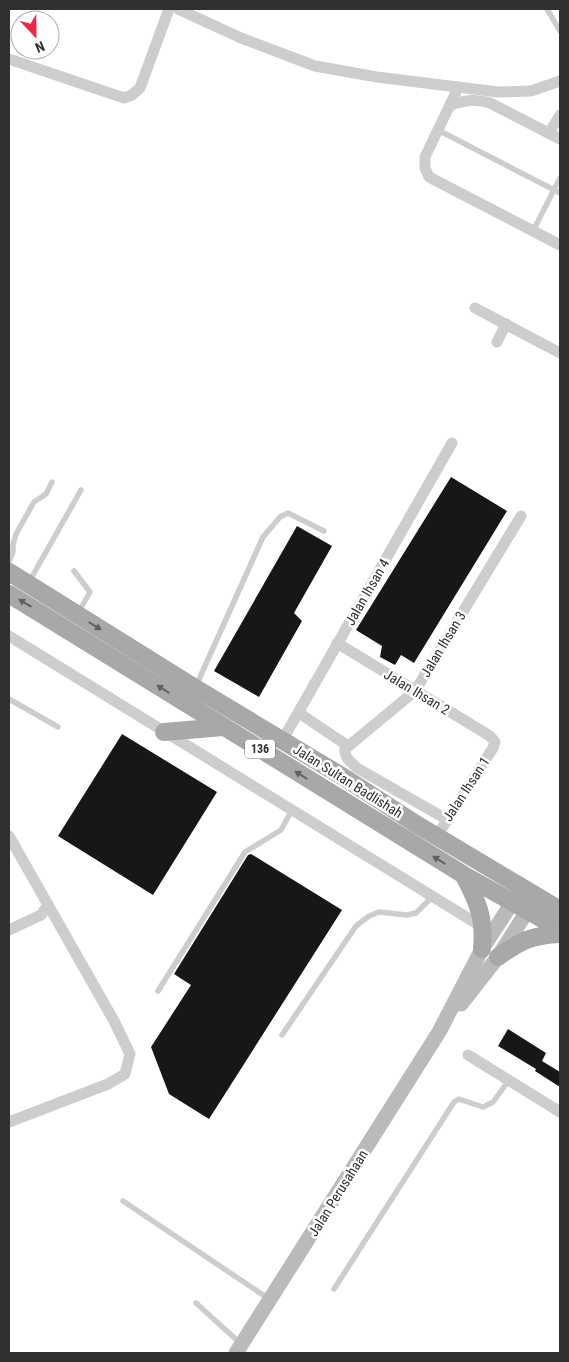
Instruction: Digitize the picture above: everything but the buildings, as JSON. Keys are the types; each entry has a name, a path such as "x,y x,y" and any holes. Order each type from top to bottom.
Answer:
{"main road":[{"name":"Jalan Sultan Badlishah","path":"9,572 195,688 560,910"},
{"name":"Jalan Sultan Badlishah","path":"9,594 464,875 560,929"},
{"path":"164,732 223,726"},
{"path":"464,875 476,898 490,953 543,935 560,934"},
{"name":"Jalan Perusahaan","path":"239,1349 439,1032 530,892"}],"street":[{"path":"9,58 124,98 132,95 140,88 169,9"},
{"path":"178,9 242,38 314,66 377,77 498,92 530,91 560,81"},
{"path":"458,88 426,157 425,168 429,176 560,245"},
{"path":"450,105 469,100 490,103 560,139"},
{"path":"549,134 560,115"},
{"path":"475,308 560,353"},
{"path":"498,342 506,324"},
{"name":"Jalan Ihsan 4","path":"282,741 452,443"},
{"name":"Jalan Ihsan 3","path":"346,750 415,691 521,516"},
{"path":"9,636 484,928"},
{"name":"Jalan Ihsan 2","path":"337,644 490,736 495,742"},
{"path":"299,713 346,750 357,768 446,819"},
{"name":"Jalan Ihsan 1","path":"437,836 495,742"},
{"path":"9,836 114,1021 130,1054 125,1074 108,1084 9,1122"},
{"path":"9,930 40,915 48,905"},
{"path":"468,1055 560,1112"}],"lane":[{"path":"547,9 560,31"},
{"path":"438,130 557,191"},
{"path":"533,231 557,191 560,178"},
{"path":"9,562 16,534 34,502 46,494 52,482"},
{"path":"28,584 82,490"},
{"path":"195,688 263,537 280,516 288,513 324,531"},
{"path":"74,571 90,592 76,614"},
{"path":"9,699 58,727"},
{"path":"158,991 245,852 281,830 292,810"},
{"path":"282,1035 356,926 369,916 379,912 407,915 416,912 432,897"},
{"path":"334,1289 454,1102 460,1099 483,1107 493,1102 509,1080"},
{"path":"124,1201 270,1300"},
{"path":"196,1303 239,1349"}]}
